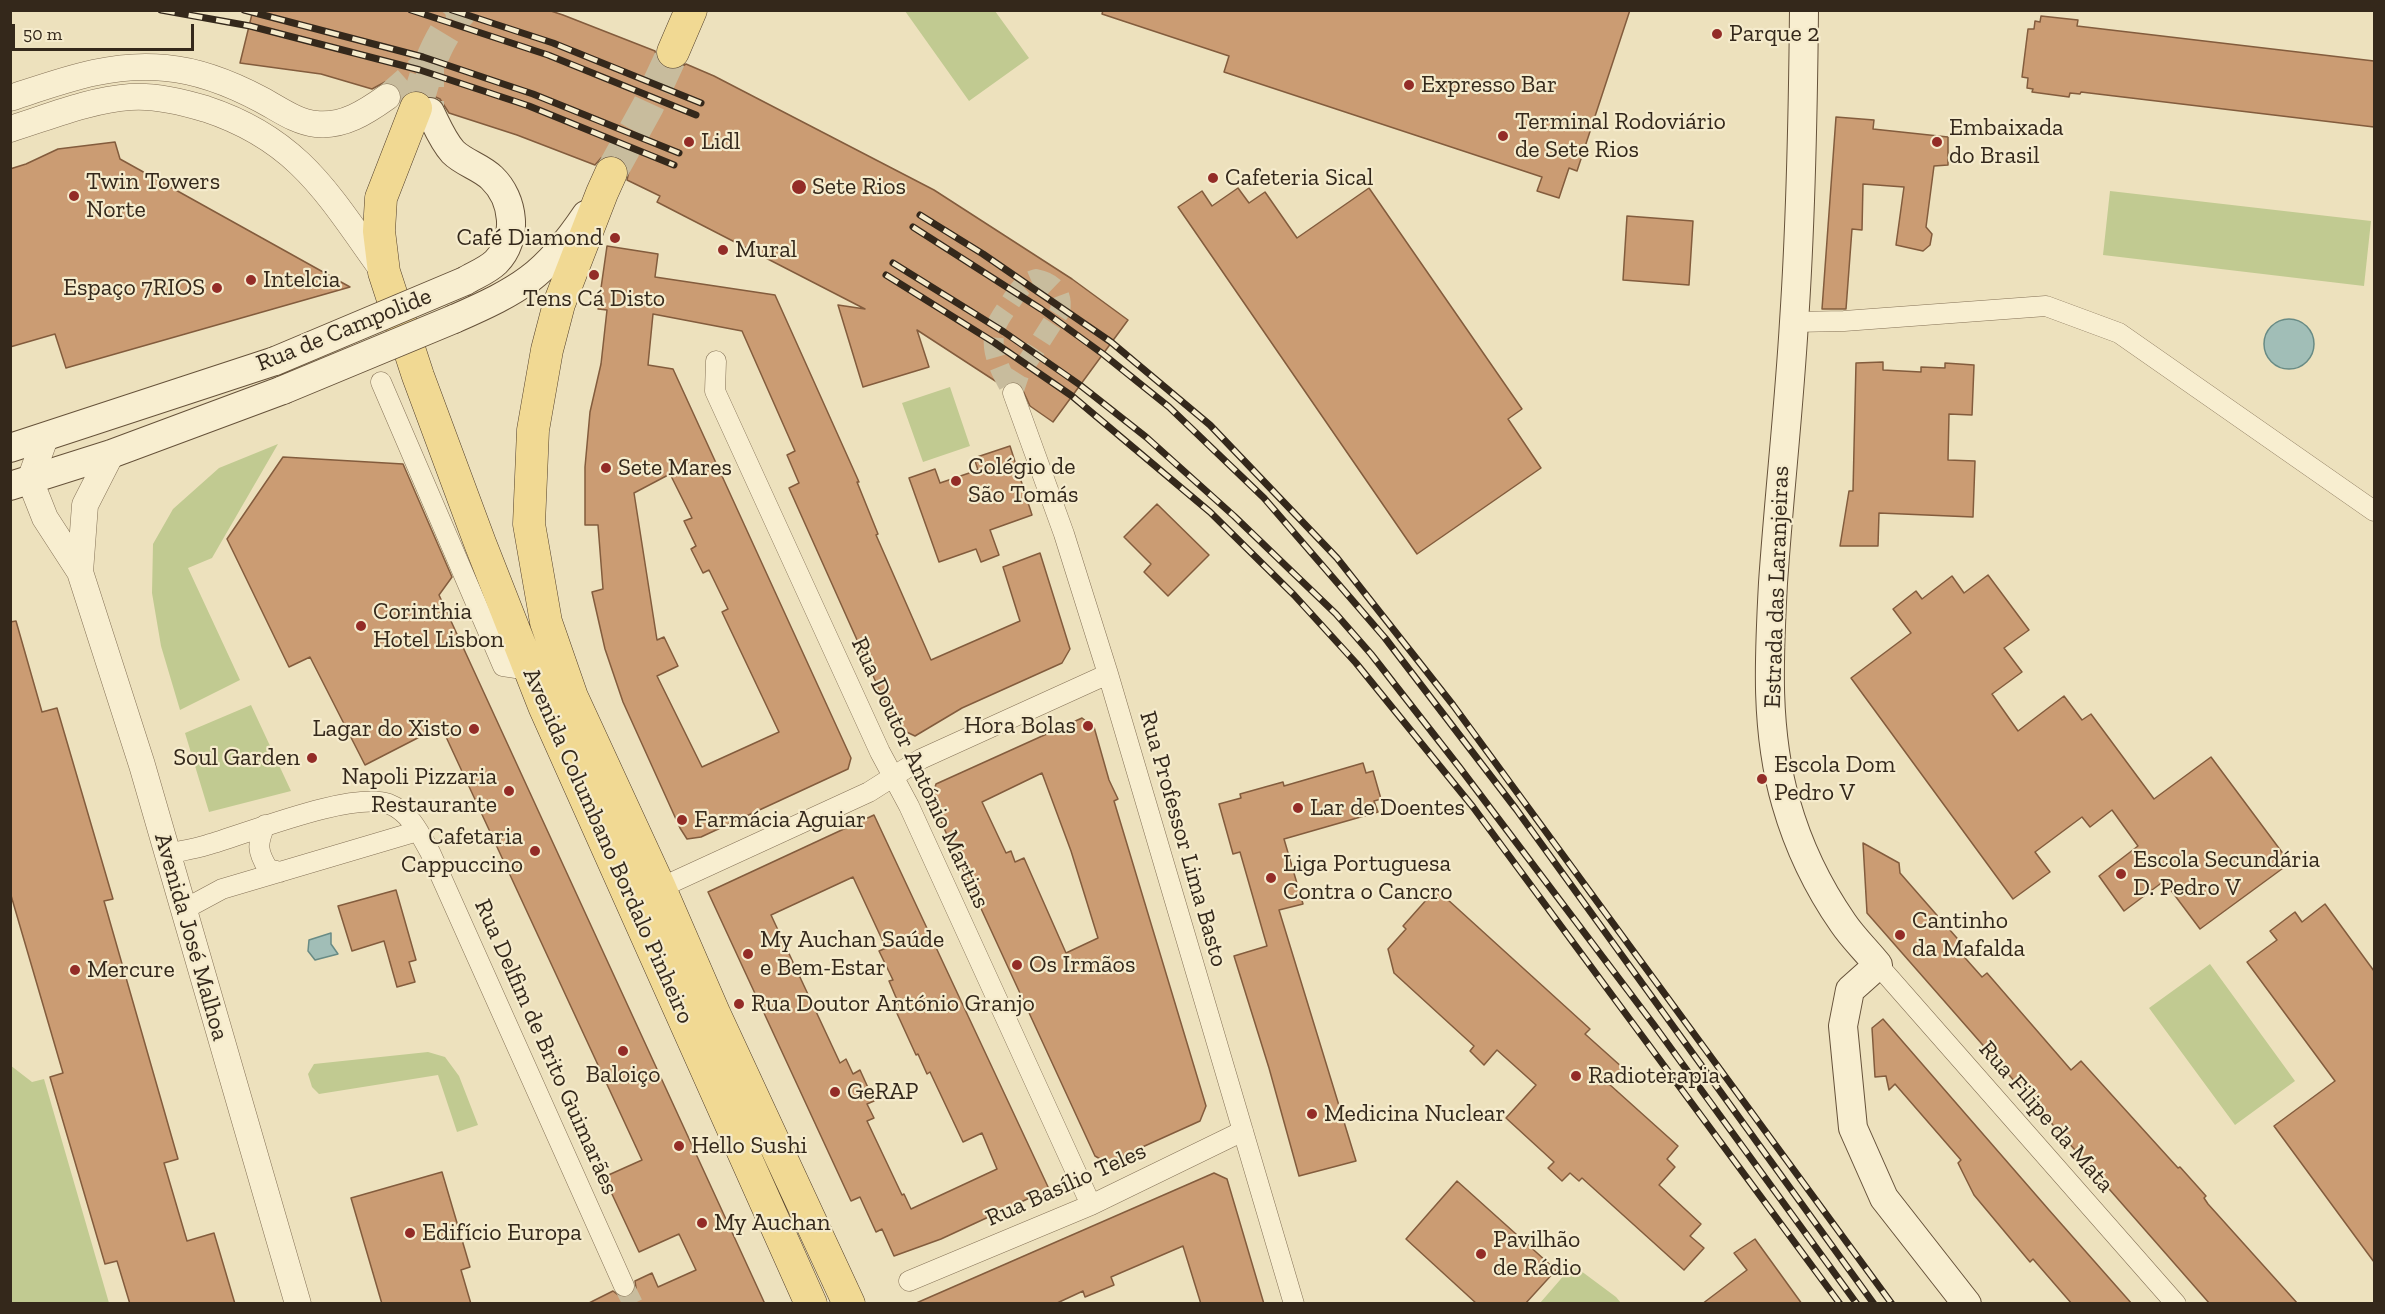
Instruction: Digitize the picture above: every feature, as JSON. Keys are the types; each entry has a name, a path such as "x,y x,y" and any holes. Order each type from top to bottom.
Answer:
{"main road":[{"name":"Estrada das Laranjeiras","path":"1804,10 1803,115 1794,322 1779,493 1768,681 1774,748 1786,804 1822,889 1844,925 1878,965"},
{"path":"673,52 690,12"},
{"name":"Avenida Columbano Bordalo Pinheiro","path":"423,110 381,198 379,231 384,272 422,387 529,670 811,1304"},
{"name":"Rua de Campolide","path":"10,448 275,361 465,281 496,262 504,252 511,225 508,200 489,175 454,153 423,110"},
{"name":"Avenida Columbano Bordalo Pinheiro","path":"607,183 559,303 547,350 533,430 529,524 546,622 572,697 660,888 715,1015 849,1304"},
{"name":"Rua de Campolide","path":"20,483 111,454 283,390 505,296 550,263 567,244 607,183"},
{"path":"1878,965 1850,990 1843,1026 1852,1128 1884,1198 1967,1304"}],"street":[{"path":"10,98 77,75 123,67 167,68 204,75 230,84 297,119 315,124 344,121 366,112 387,97"},
{"path":"10,129 94,103 131,97 191,104 222,114 250,126 279,144 300,162 318,182 384,272"},
{"path":"1794,322 1844,321 2046,306 2119,333 2374,511"},
{"name":"Rua Doutor António Martins","path":"716,361 715,391 893,777 909,806 1091,1205"},
{"path":"381,382 503,666 529,670"},
{"name":"Rua Professor Lima Basto","path":"1013,393 1061,524 1108,674 1293,1304"},
{"path":"20,483 45,438"},
{"name":"Avenida José Malhoa","path":"80,572 85,505 111,454"},
{"name":"Avenida José Malhoa","path":"20,483 80,572 142,765 298,1304"},
{"path":"660,888 869,792 921,759 1108,674"},
{"name":"Rua Delfim de Brito Guimarães","path":"167,854 207,845 266,825 356,801 376,801 391,805 403,812 418,831 430,852 624,1286"},
{"path":"266,825 259,840 260,855 268,869 280,872"},
{"path":"183,910 222,889 418,831"},
{"name":"Rua Filipe da Mata","path":"1878,965 2176,1304"},
{"name":"Rua Basílio Teles","path":"909,1281 1091,1205 1243,1131"}],"green space":[{"path":"905,11 995,11 1029,58 969,101"},
{"path":"2110,191 2371,221 2364,286 2103,255"},
{"path":"950,387 970,446 923,462 902,403"},
{"path":"278,444 212,558 188,568 240,680 180,710 161,646 152,593 153,544 173,509 219,468"},
{"path":"251,705 291,791 209,812 185,733"},
{"path":"2210,964 2295,1081 2235,1125 2149,1008"},
{"path":"428,1052 445,1057 459,1076 478,1125 457,1132 438,1075 319,1094 312,1087 308,1074 314,1064"},
{"path":"10,1065 32,1082 44,1079 109,1303 11,1303"},
{"path":"1573,1265 1616,1297 1621,1303 1540,1303"}],"water":[{"path":"2284,319 2294,319 2307,326 2314,339 2314,349 2307,362 2294,369 2284,369 2275,365 2268,358 2264,349 2264,339 2268,330 2275,323"},
{"path":"331,933 331,944 338,954 315,960 308,951 309,940"}],"building":[{"path":"253,10 548,10 563,15 655,51 658,62 666,69 676,70 686,64 714,76 934,190 1072,279 1128,320 1053,422 1030,406 1020,384 1009,382 1003,386 917,330 929,367 863,387 838,305 865,309 657,202 660,196 627,180 629,171 625,162 619,157 609,155 601,158 595,165 517,135 449,113 440,99 422,91 413,90 402,98 400,89 393,83 385,82 372,89 321,74 240,63"},
{"name":"Terminal Rodoviário de Sete Rios","path":"1103,10 1630,10 1577,171 1569,168 1559,198 1537,191 1542,177 1224,72 1229,56 1102,14"},
{"path":"2041,16 2078,20 2077,26 2374,61 2374,127 2081,92 2080,94 2070,93 2069,97 2032,92 2033,89 2027,88 2028,78 2022,77 2028,29 2034,29 2035,21 2040,22"},
{"path":"1836,117 1874,120 1873,129 1948,137 1948,165 1934,166 1926,227 1932,234 1930,245 1923,251 1896,245 1904,187 1863,184 1862,230 1852,229 1846,309 1822,309"},
{"path":"115,142 120,159 350,287 66,368 55,334 10,347 10,169 58,149"},
{"path":"1238,188 1249,203 1265,192 1297,238 1369,188 1522,409 1508,419 1541,468 1417,554 1178,207 1202,191 1212,206"},
{"path":"1627,216 1693,221 1689,285 1623,280"},
{"path":"607,246 658,254 655,277 775,295 859,482 857,482 878,534 876,535 931,660 1020,621 1003,567 1040,553 1070,649 1062,663 962,708 915,736 896,727 789,488 799,483 787,455 795,451 742,331 653,314 648,365 673,369 851,758 848,769 701,837 687,839 623,702 605,649 592,592 603,589 598,525 585,525 585,467 590,412 601,364 607,310 598,309","holes":["670,474 692,518 684,521 696,546 691,549 703,573 709,570 728,609 722,612 779,732 702,767 657,676 678,666 664,637 657,640 634,493"]},
{"path":"1883,362 1883,370 1921,372 1921,367 1945,368 1945,363 1974,365 1972,415 1949,414 1948,460 1975,461 1973,517 1879,513 1878,546 1840,546 1849,491 1853,491 1856,363"},
{"path":"1010,446 1032,515 990,530 999,555 981,562 976,549 939,562 909,478 935,469 940,483 978,470 974,458"},
{"path":"283,457 403,464 452,577 439,595 765,1304 587,1304 613,1291 622,1298 629,1297 636,1288 635,1281 652,1273 658,1287 696,1270 679,1234 639,1252 604,1177 642,1160 441,726 365,765 310,657 289,667 227,539"},
{"path":"1157,504 1209,555 1168,596 1144,572 1151,564 1124,537"},
{"path":"1988,575 2029,630 2004,648 2022,672 1992,694 2018,731 2064,696 2082,720 2091,714 2154,799 2211,757 2290,863 2200,929 2164,881 2124,911 2099,876 2138,846 2112,810 2090,827 2082,817 2035,852 2050,872 2013,899 1851,678 1911,633 1893,609 1916,591 1922,599 1952,576 1964,593"},
{"path":"16,621 42,712 57,708 113,899 104,901 178,1159 164,1163 187,1241 214,1233 235,1304 130,1304 117,1261 105,1264 50,1077 63,1073 10,892 10,622"},
{"path":"1082,718 1094,727 1109,780 1118,799 1114,801 1206,1106 1200,1121 1107,1163 1095,1156 931,800 936,784","holes":["1042,773 1071,851 1098,938 1066,953 1024,858 1015,862 1011,851 1006,853 982,802"]},
{"path":"1363,763 1366,773 1373,771 1381,799 1374,801 1378,812 1284,839 1303,904 1279,910 1356,1161 1299,1176 1269,1068 1234,956 1267,946 1240,852 1233,854 1219,804 1241,798 1240,794 1283,782 1284,786"},
{"path":"874,815 1049,1189 941,1239 894,1256 882,1229 876,1232 860,1197 851,1201 708,892","holes":["853,877 886,948 879,951 893,980 889,981 900,1007 895,1009 916,1055 918,1054 927,1074 930,1072 963,1142 982,1133 997,1169 911,1209 867,1121 874,1118 867,1104 874,1101 860,1070 853,1074 846,1059 840,1063 771,915"]},
{"path":"1863,843 1899,863 1900,873 1963,945 1958,950 1982,977 1987,973 2071,1070 2081,1061 2206,1196 2204,1198 2208,1204 2298,1304 2210,1304 1867,913"},
{"name":"Radioterapia","path":"1436,889 1590,1029 1585,1034 1623,1068 1609,1084 1678,1146 1667,1159 1675,1167 1659,1185 1701,1224 1690,1236 1704,1248 1684,1270 1582,1178 1579,1181 1570,1173 1562,1181 1548,1168 1554,1162 1506,1118 1536,1085 1497,1050 1484,1065 1470,1051 1474,1046 1394,973 1388,949 1406,929 1403,926"},
{"path":"396,890 416,960 409,962 415,982 397,987 384,941 352,951 338,906"},
{"path":"2325,904 2374,971 2374,1262 2274,1126 2335,1081 2247,962 2277,940 2270,931 2295,912 2302,922"},
{"path":"1883,1019 2132,1304 2072,1304 2033,1259 2030,1262 1974,1195 1958,1163 1961,1160 1895,1084 1889,1090 1886,1076 1875,1077 1872,1028"},
{"name":"Edifício Europa","path":"442,1172 470,1267 461,1270 471,1304 382,1304 351,1198"},
{"path":"1214,1173 1227,1179 1264,1304 1201,1304 1183,1246 1111,1277 1114,1285 1085,1297 1083,1291 1055,1304 914,1304"},
{"name":"Pavilhão de Rádio","path":"1457,1181 1556,1270 1525,1304 1477,1304 1406,1239"},
{"path":"1755,1239 1802,1304 1702,1304 1747,1270 1734,1253"}],"tunnel":[{"path":"455,10 456,18"},
{"path":"416,108 428,69 439,44 462,10"},
{"path":"611,173 648,106 673,52"},
{"path":"387,97 430,59"},
{"path":"430,59 430,112"},
{"path":"1036,279 1056,290 1060,299 1060,311 1019,375 1013,393 997,362 994,336 998,321 1018,291 1036,279"},
{"path":"624,1286 633,1304"}],"railway":[{"path":"161,10 250,26 420,70 529,106 674,165"},
{"path":"244,10 423,57 533,94 679,153"},
{"path":"411,10 548,55 696,115"},
{"path":"452,10 553,43 701,103"},
{"path":"920,215 983,254 1111,342 1210,425 1337,558 1453,705 1892,1304"},
{"path":"913,227 1041,309 1103,354 1169,407 1264,498 1385,638 1516,809 1874,1304"},
{"path":"893,263 1004,332 1080,385 1146,437 1234,516 1336,614 1371,654 1460,768 1654,1025 1857,1304"},
{"path":"886,275 995,343 1072,396 1210,512 1294,595 1356,663 1473,807 1840,1304"}],"place":[{"name":"Parque 2","path":"1717,34"},
{"name":"Expresso Bar","path":"1409,85"},
{"name":"Terminal Rodoviário de Sete Rios","path":"1503,136"},
{"name":"Lidl","path":"689,142"},
{"name":"Embaixada do Brasil","path":"1937,142"},
{"name":"Cafeteria Sical","path":"1213,178"},
{"name":"Sete Rios","path":"799,187"},
{"name":"Twin Towers Norte","path":"74,196"},
{"name":"Café Diamond","path":"615,238"},
{"name":"Mural","path":"723,250"},
{"name":"Tens Cá Disto","path":"594,275"},
{"name":"Intelcia","path":"251,280"},
{"name":"Espaço 7RIOS","path":"217,288"},
{"name":"Sete Mares","path":"606,468"},
{"name":"Colégio de São Tomás","path":"956,481"},
{"name":"Corinthia Hotel Lisbon","path":"361,626"},
{"name":"Hora Bolas","path":"1088,726"},
{"name":"Lagar do Xisto","path":"474,729"},
{"name":"Soul Garden","path":"312,758"},
{"name":"Escola Dom Pedro V","path":"1762,779"},
{"name":"Napoli Pizzaria Restaurante","path":"509,791"},
{"name":"Lar de Doentes","path":"1298,808"},
{"name":"Farmácia Aguiar","path":"682,820"},
{"name":"Cafetaria Cappuccino","path":"535,851"},
{"name":"Escola Secundária D. Pedro V","path":"2121,874"},
{"name":"Liga Portuguesa Contra o Cancro","path":"1271,878"},
{"name":"Cantinho da Mafalda","path":"1900,935"},
{"name":"My Auchan Saúde e Bem-Estar","path":"748,954"},
{"name":"Os Irmãos","path":"1017,965"},
{"name":"Mercure","path":"75,970"},
{"name":"Rua Doutor António Granjo","path":"739,1004"},
{"name":"Baloiço","path":"623,1051"},
{"name":"Radioterapia","path":"1576,1076"},
{"name":"GeRAP","path":"835,1092"},
{"name":"Medicina Nuclear","path":"1312,1114"},
{"name":"Hello Sushi","path":"679,1146"},
{"name":"My Auchan","path":"702,1223"},
{"name":"Edifício Europa","path":"410,1233"},
{"name":"Pavilhão de Rádio","path":"1481,1254"}]}
